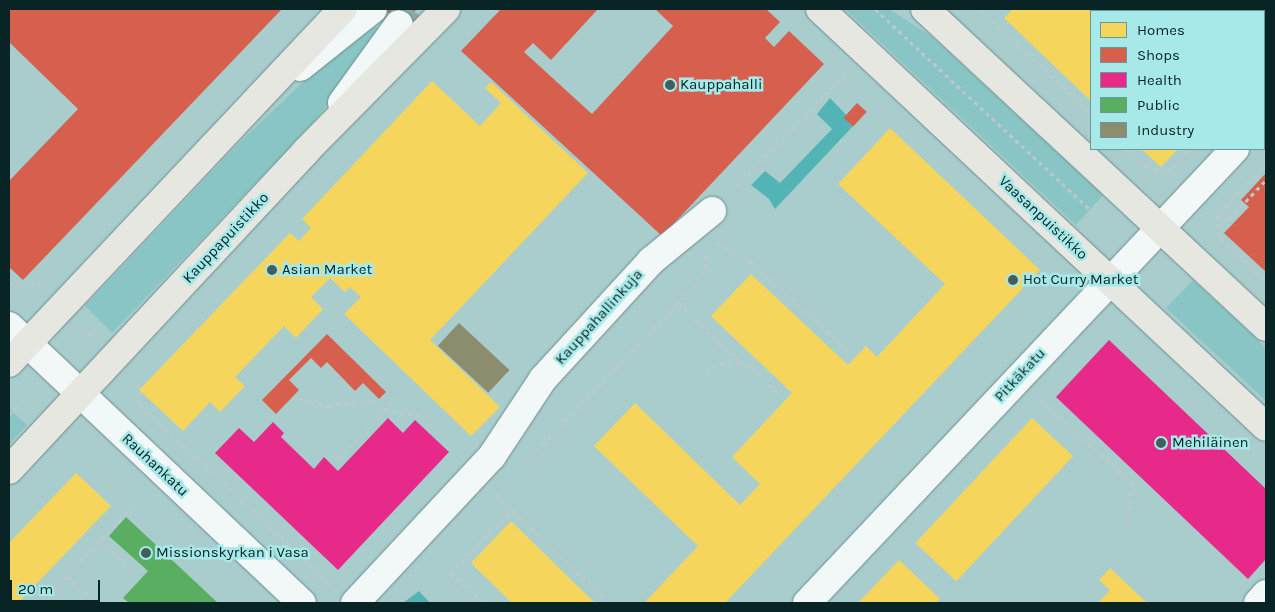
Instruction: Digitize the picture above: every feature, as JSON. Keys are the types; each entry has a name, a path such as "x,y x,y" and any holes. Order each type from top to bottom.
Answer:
{"main road":[{"path":"15,344 62,306 343,9"},
{"name":"Kauppapuistikko","path":"9,470 307,150 446,9"},
{"name":"Vaasanpuistikko","path":"820,9 1266,428"},
{"path":"925,9 1266,327"}],"street":[{"path":"252,106 373,9"},
{"path":"307,150 399,24"},
{"name":"Pitkäkatu","path":"807,603 1109,280 1234,150"},
{"name":"Kauppahallinkuja","path":"346,597 492,456 543,380 651,261 712,211"},
{"name":"Rauhankatu","path":"15,344 80,394 302,603"},
{"path":"1258,603 1266,594"}],"path":[{"path":"874,9 1098,216"},
{"path":"982,9 1090,113"},
{"path":"468,30 475,36"},
{"path":"522,465 704,276 712,211 866,52"},
{"path":"1128,150 1146,167 1168,172 1189,150"},
{"path":"1217,216 1266,163"},
{"path":"1217,216 1229,219 1266,180"},
{"path":"1217,216 1220,238 1266,281"},
{"path":"709,238 750,261 848,352"},
{"path":"9,280 15,286 37,282 138,378 141,406 346,597"},
{"path":"678,303 740,363"},
{"path":"704,376 716,365 740,363 752,367 779,394"},
{"path":"338,459 404,391"},
{"path":"300,398 311,403 328,406 370,401 384,410 432,417"},
{"path":"1041,400 1132,483 1126,526"},
{"path":"9,415 20,403"},
{"path":"489,500 499,490"},
{"path":"495,494 603,597"},
{"path":"42,603 135,504"},
{"path":"483,603 450,573 513,510"},
{"path":"100,540 135,573"},
{"path":"67,576 95,603"}],"shaded area":[{"path":"845,9 889,9 931,36 1103,195 1076,225"},
{"path":"378,27 377,33 353,71 314,122 112,333 85,306 239,143 305,80 370,28"},
{"path":"830,98 855,124 775,209 769,199 751,185 765,171 780,183 832,129 817,114"},
{"path":"1193,280 1266,348 1266,401 1166,308"},
{"path":"9,409 27,425 9,444"},
{"path":"419,591 430,603 403,603"}],"building: Homes":[{"path":"1013,9 1095,9 1090,10 1090,100 1004,18"},
{"path":"432,81 480,126 501,103 485,88 491,82 588,173 430,340 500,407 471,436 344,314 361,297 350,287 345,292 330,278 311,297 323,309 296,338 284,326 235,377 245,386 220,412 210,402 183,431 139,390 290,233 299,241 311,228 302,219"},
{"path":"890,128 1040,270 725,603 644,603 698,546 594,446 635,403 740,505 760,484 732,457 792,393 711,316 751,274 848,365 866,346 877,357 945,284 838,184"},
{"path":"1142,150 1177,150 1161,167"},
{"path":"1032,418 1073,456 956,581 915,543"},
{"path":"76,473 111,506 18,603 9,603 9,543"},
{"path":"511,521 595,603 512,603 471,563"},
{"path":"899,560 940,599 936,603 858,603"},
{"path":"1110,568 1147,603 1098,603 1110,590 1099,580"}],"building: Shops":[{"path":"9,9 282,9 23,280 9,267 9,181 78,109 9,42"},
{"path":"384,9 417,9 401,25"},
{"path":"501,9 598,9 551,60 533,43 524,52 592,114 673,26 655,9 766,9 780,22 765,38 774,47 789,31 824,64 662,236 461,51"},
{"path":"1266,9 1265,57 1265,10 1229,10"},
{"path":"857,103 867,112 853,127 844,118"},
{"path":"1266,173 1266,272 1224,233 1249,207 1241,200"},
{"path":"327,334 386,392 379,399 363,383 355,391 327,362 321,368 311,358 289,380 299,390 276,414 262,400"}],"building: Health":[{"name":"Mehiläinen","path":"1109,340 1266,489 1266,559 1248,579 1056,397"},
{"path":"388,418 403,433 415,420 449,452 338,570 215,453 239,428 254,442 273,422 284,433 281,437 314,469 324,457 338,471"}],"building: Public":[{"name":"Missionskyrkan i Vasa","path":"126,517 218,603 129,603 123,598 148,571 109,536"}],"building: Industry":[{"path":"459,323 509,370 488,393 438,346"}],"tunnel":[{"path":"399,24 410,9"}],"place":[{"name":"Kauppahalli","path":"670,85"},
{"name":"Asian Market","path":"272,270"},
{"name":"Hot Curry Market","path":"1013,280"},
{"name":"Mehiläinen","path":"1161,443"},
{"name":"Missionskyrkan i Vasa","path":"146,553"}]}
